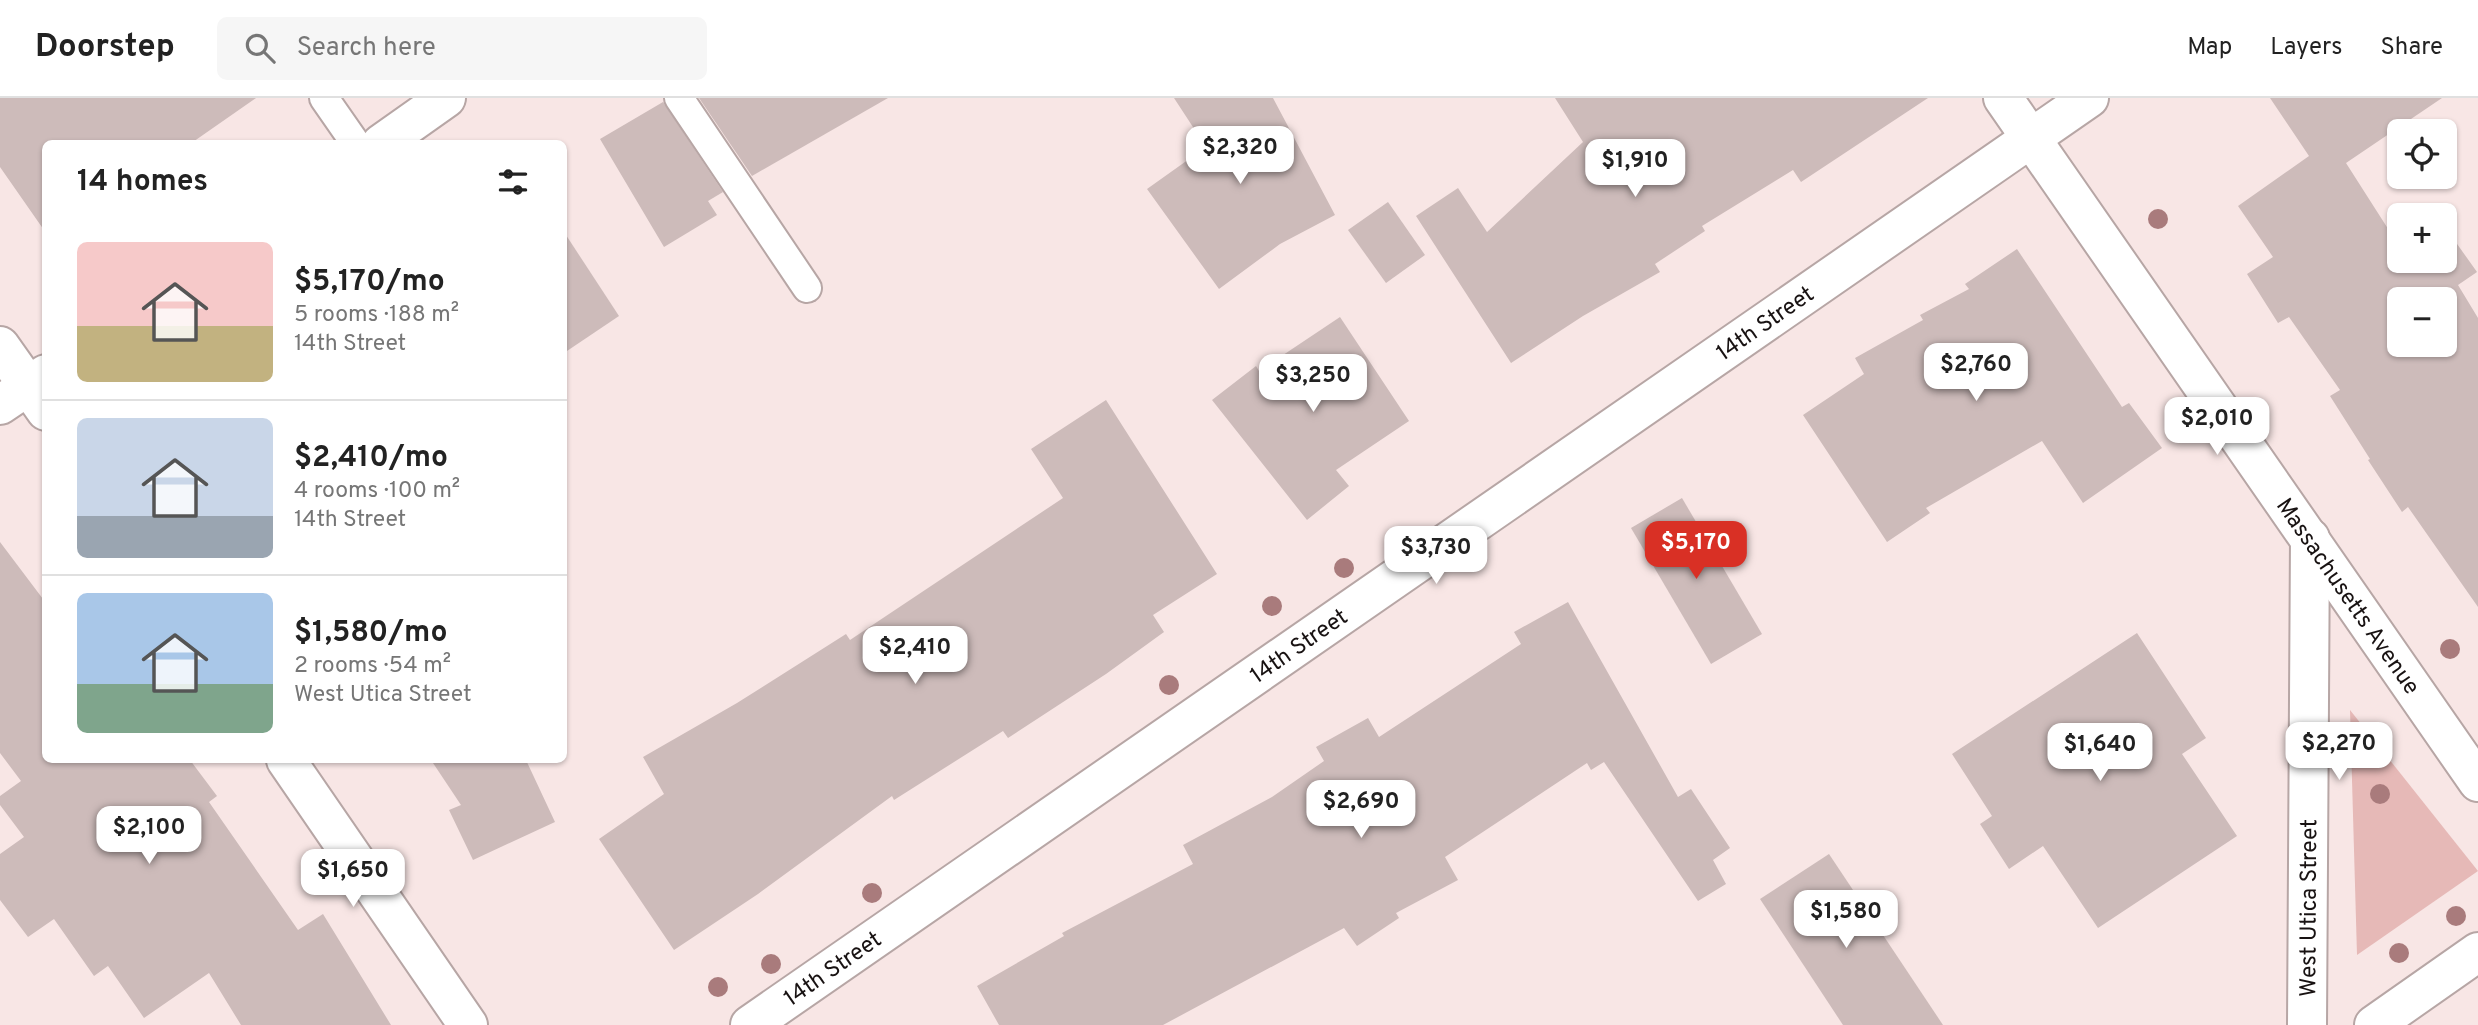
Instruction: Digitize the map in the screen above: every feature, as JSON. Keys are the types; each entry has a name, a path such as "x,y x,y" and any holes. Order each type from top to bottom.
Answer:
{"street":[{"path":"387,140 446,98"},
{"name":"Massachusetts Avenue","path":"2003,98 2478,782"},
{"name":"14th Street","path":"750,1025 2090,98"},
{"path":"0,346 30,394"},
{"name":"West Utica Street","path":"2308,1025 2310,538"},
{"path":"288,763 468,1025"},
{"path":"2374,1025 2478,951"}],"lane":[{"path":"324,98 353,140"},
{"path":"679,98 807,288"}],"shaded area":[{"path":"2350,710 2478,871 2357,955"}],"building":[{"path":"0,98 256,98 196,140 42,140 42,227 0,167"},
{"path":"699,98 888,98 752,176"},
{"path":"1174,98 1273,98 1335,215 1280,244 1219,289 1147,189 1206,147"},
{"path":"1555,98 1928,98 1801,182 1793,170 1702,226 1705,231 1655,264 1660,272 1583,316 1511,363 1416,216 1458,188 1487,232 1583,142"},
{"path":"2270,98 2442,98 2411,119 2387,119 2387,135 2346,163 2387,227 2387,273 2457,273 2457,244 2477,272 2458,285 2478,318 2478,607 2408,507 2402,512 2368,460 2370,459 2330,396 2340,390 2289,317 2278,323 2247,274 2273,257 2238,206 2309,156"},
{"path":"663,102 723,192 708,201 717,215 664,247 600,139"},
{"path":"1388,202 1425,255 1386,283 1348,230"},
{"path":"567,237 619,316 567,351"},
{"path":"2017,249 2122,407 2129,403 2162,448 2083,503 2042,441 1926,508 1930,513 1887,542 1803,415 1864,374 1855,358 1923,320 1920,315 1969,289 1965,284"},
{"path":"1340,317 1409,421 1336,470 1349,486 1307,520 1212,400 1256,366 1259,371"},
{"path":"1106,400 1217,574 1153,615 1164,632 1106,674 1008,738 1003,731 894,800 892,796 758,894 674,950 599,839 664,794 643,757 737,703 846,634 850,640 1063,498 1031,449"},
{"path":"1682,498 1762,634 1711,664 1631,528"},
{"path":"0,542 42,598 42,763 192,763 217,796 209,802 298,930 323,914 391,1025 241,1025 209,973 144,1018 108,966 94,976 54,919 28,937 0,900 0,854 24,837 0,805 0,796 21,781 0,753"},
{"path":"1568,602 1678,797 1691,789 1730,848 1713,860 1726,884 1698,901 1604,762 1591,770 1587,763 1445,857 1458,880 1396,913 1399,918 1357,946 1344,928 1163,1025 999,1025 977,986 1064,936 1062,933 1193,864 1183,845 1272,797 1324,761 1316,747 1368,718 1379,737 1521,644 1514,632"},
{"path":"2137,633 2206,738 2182,754 2237,836 2098,928 2043,846 2009,869 1980,824 1992,816 1952,754"},
{"path":"433,763 527,763 555,822 473,860 449,810 461,805"},
{"path":"1829,854 1943,1025 1843,1025 1760,899"}]}
